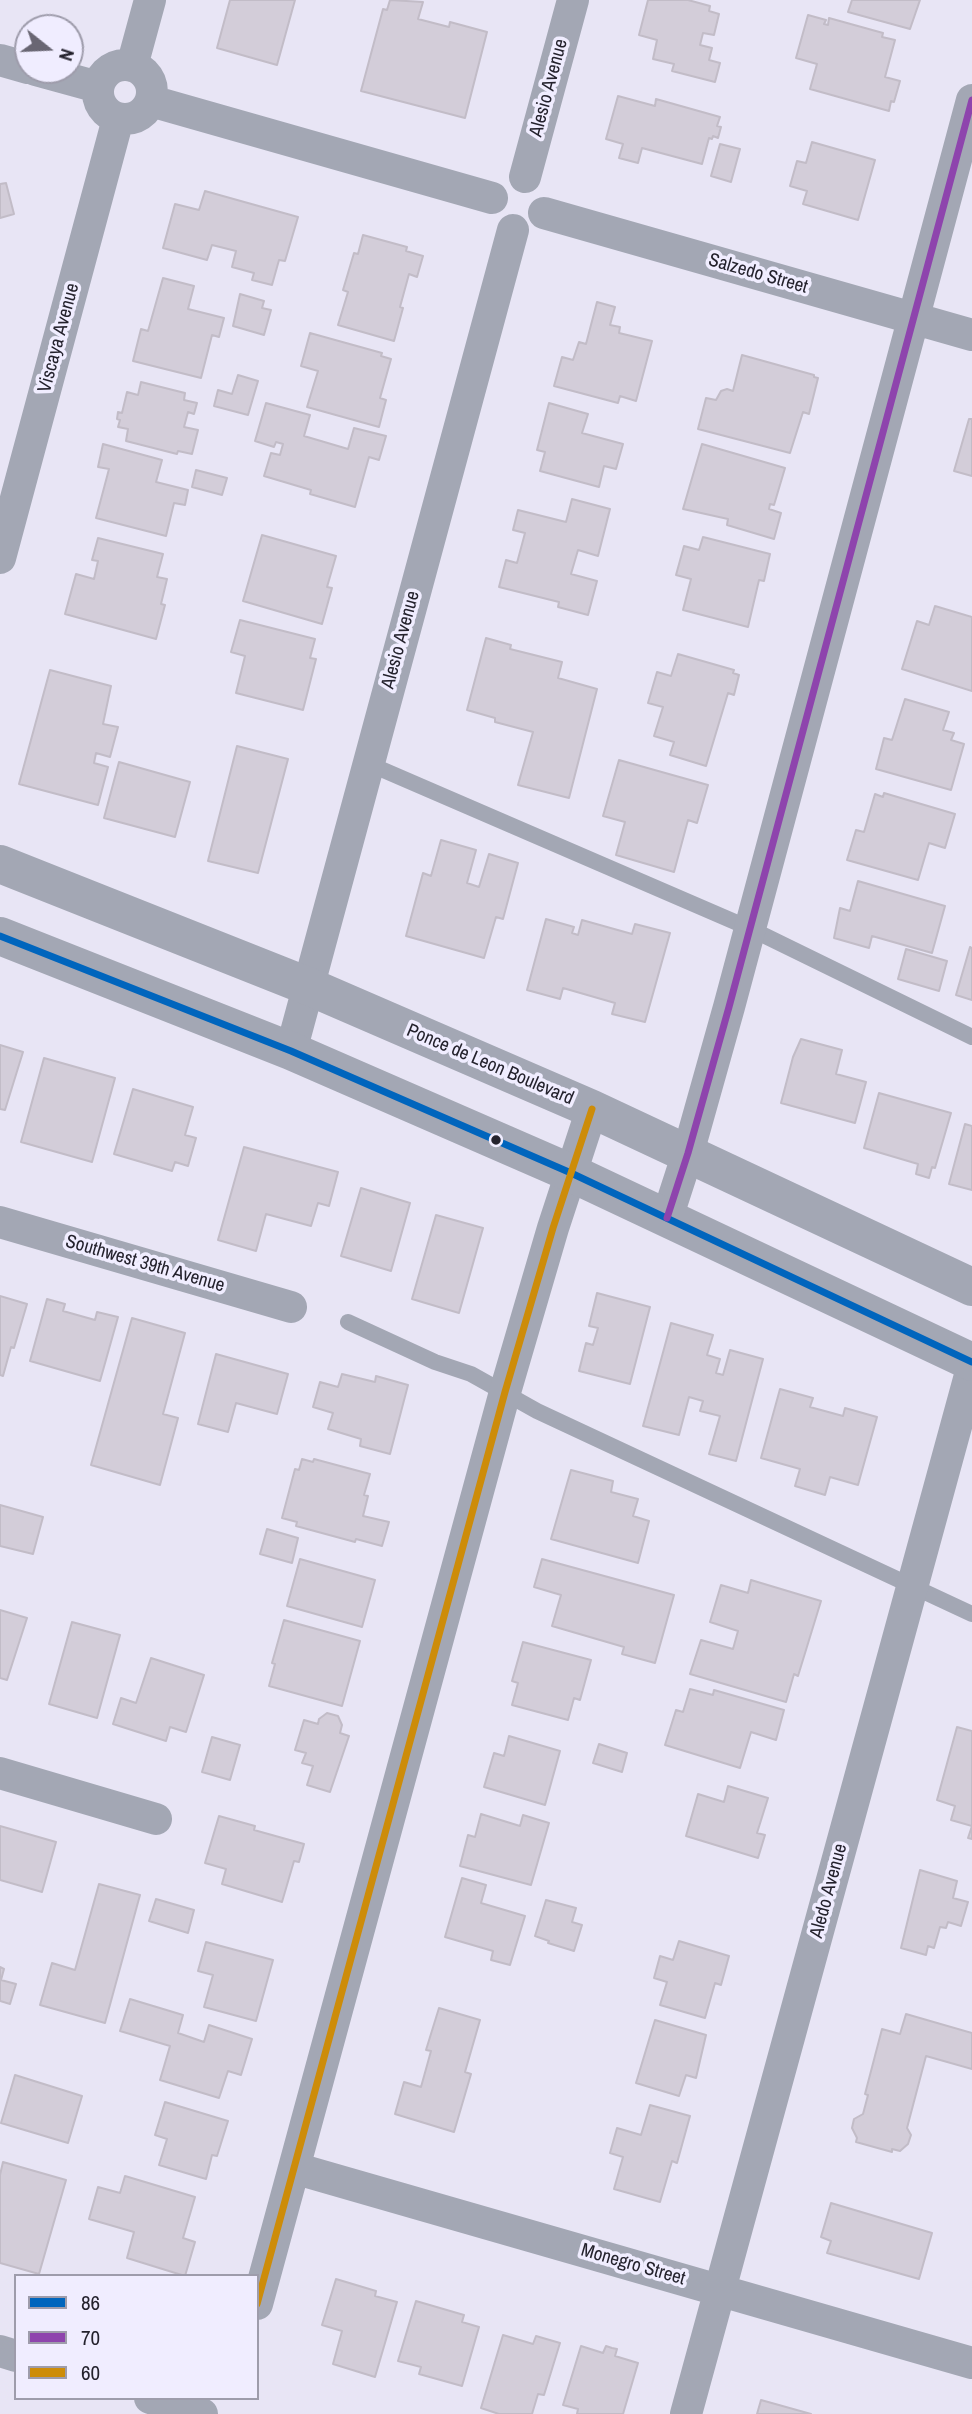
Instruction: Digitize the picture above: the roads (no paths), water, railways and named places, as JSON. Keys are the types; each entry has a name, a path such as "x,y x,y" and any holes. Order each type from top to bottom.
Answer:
{"street":[{"path":"132,66 150,0"},
{"name":"Alesio Avenue","path":"525,177 573,0"},
{"path":"124,65 132,66 141,69 151,83 151,101 148,108 135,118 118,119 100,103 98,88 107,72 124,65"},
{"path":"84,84 98,88"},
{"path":"667,1218 688,1153 972,100"},
{"path":"151,101 492,198"},
{"name":"Viscaya Avenue","path":"0,558 118,119"},
{"path":"525,177 541,187 546,204 544,213 540,220 527,229 513,230 504,227 493,215 492,198 500,183 508,178 525,177"},
{"name":"Salzedo Street","path":"544,213 972,335"},
{"name":"Alesio Avenue","path":"290,1051 310,987 367,762 513,230"},
{"name":"Ponce de Leon Boulevard","path":"0,864 310,987 592,1109 972,1286"},
{"path":"0,936 290,1051 571,1173 972,1362"},
{"path":"259,2297 505,1392 592,1109"},
{"name":"Southwest 39th Avenue","path":"0,1222 291,1307"},
{"name":"Aledo Avenue","path":"686,2414 972,1368"},
{"path":"0,1773 156,1819"},
{"name":"Monegro Street","path":"294,2168 972,2363"},
{"path":"156,2400 202,2414"}],"lane":[{"path":"367,762 748,928 972,1037"},
{"path":"348,1322 435,1362 471,1374 537,1411 972,1614"}]}
